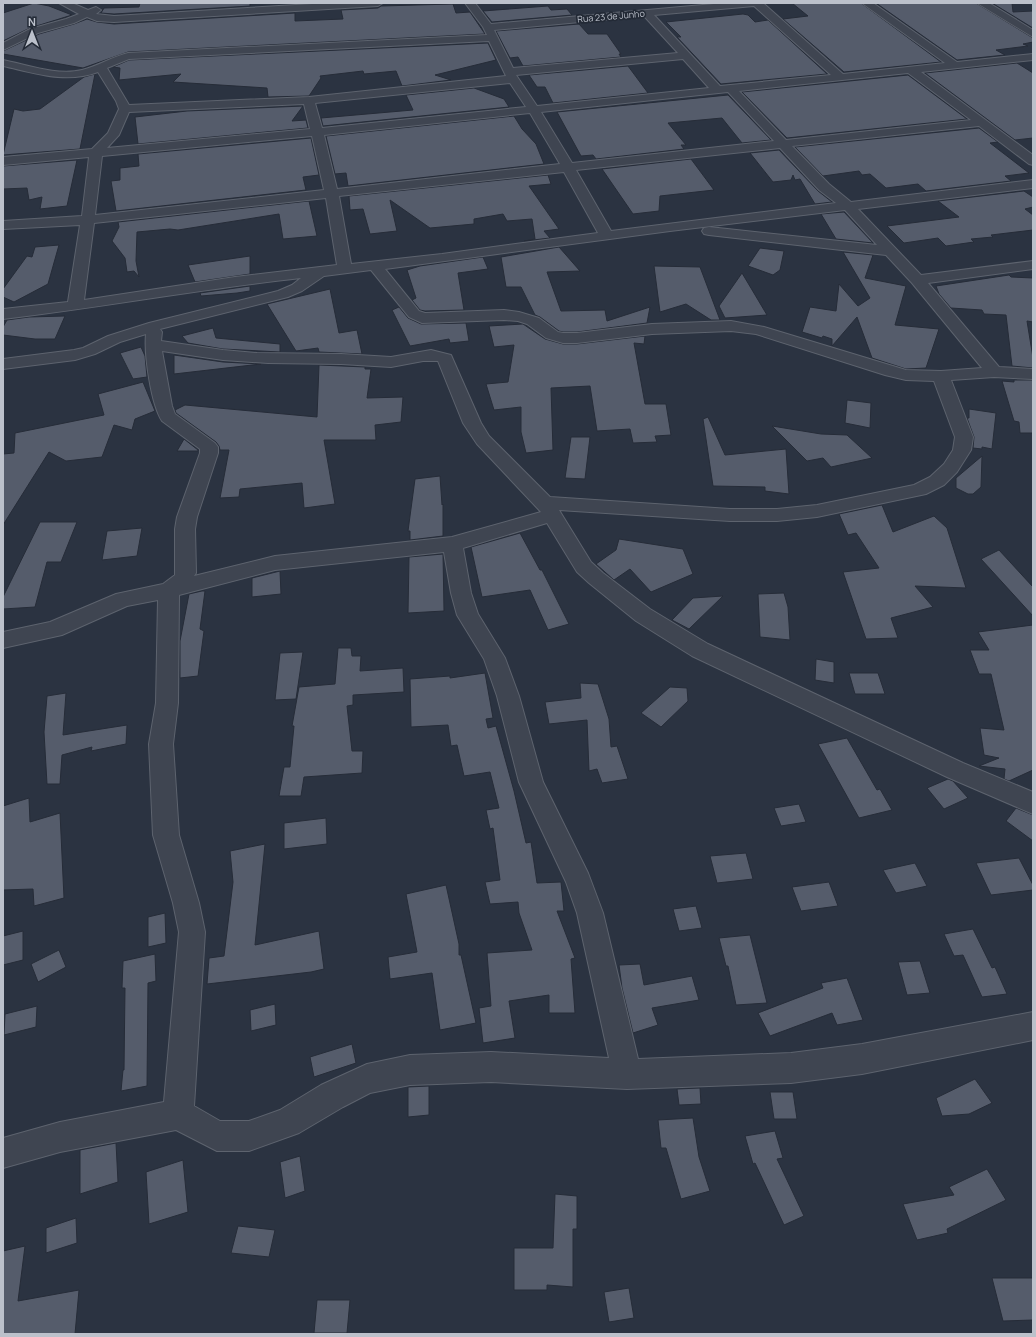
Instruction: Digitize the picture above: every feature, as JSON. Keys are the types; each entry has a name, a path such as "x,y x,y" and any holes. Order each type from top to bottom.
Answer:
{"street":[{"path":"64,3 97,18 378,3"},
{"path":"470,3 488,27 511,76 568,167 606,235"},
{"path":"757,3 840,77"},
{"name":"Rua 23 de Junho","path":"488,27 757,3"},
{"path":"867,3 955,65"},
{"path":"982,3 1033,34"},
{"path":"3,47 26,34 103,8"},
{"path":"589,8 596,17"},
{"path":"647,13 717,90"},
{"path":"3,63 70,75 101,68 118,59 128,56 493,38"},
{"path":"125,109 309,100 686,56"},
{"path":"3,161 318,132 1033,57"},
{"path":"75,306 88,220 96,152 113,135 125,109 122,101 101,68"},
{"path":"911,70 1033,161"},
{"path":"731,89 824,187 848,206 917,280 994,372"},
{"path":"309,100 332,194 345,269"},
{"path":"3,226 88,220 982,122"},
{"path":"3,364 75,355 89,351 114,339 157,310 235,281 442,258 606,235 1033,184"},
{"path":"670,227 890,251"},
{"path":"917,280 1033,264"},
{"path":"374,265 414,314 422,318 504,315 519,316 533,321 552,335 564,338 577,338 652,329 731,326 758,330 885,370 906,375 941,376 994,372 1033,374"},
{"path":"3,314 75,306 157,310 283,294 307,282 320,272"},
{"path":"157,310 153,344 163,406 168,417 209,447 209,453 185,530 186,573 182,580 169,590"},
{"path":"153,344 244,357 288,360 336,359 388,363 403,361 429,354 439,354 445,358 472,423 483,440 548,509 584,567 643,615 700,650 955,770 1033,802"},
{"path":"3,640 54,629 124,600 275,563 452,544 548,509 730,515 777,515 817,511 919,490 938,481 951,468 964,444 964,437 941,376"},
{"path":"452,544 461,593 468,615 494,658 508,696 531,782 579,881 590,913 627,1074"},
{"path":"169,590 167,703 161,744 166,835 186,903 192,932 178,1114"},
{"path":"3,1153 60,1137 178,1114 217,1136 249,1136 288,1122 332,1096 367,1079 410,1070 491,1067 627,1074 791,1068 862,1059 1033,1026"}],"building":[{"path":"34,3 49,6 72,15 30,28 3,41 3,13"},
{"path":"140,3 250,3 250,6 114,14 101,13 104,8 139,7"},
{"path":"792,3 861,3 941,62 844,72 783,19 808,16"},
{"path":"876,3 976,3 1033,38 1033,42 1023,44 1028,46 996,50 1005,55 957,60"},
{"path":"992,3 1012,3 1013,12 1033,11 1033,28"},
{"path":"453,4 456,13 470,12 485,34 128,52 83,68 3,54 3,51 39,34 87,19 114,24 295,13 295,21 343,19 341,10 378,8 381,6"},
{"path":"548,6 551,10 567,9 572,15 492,22 483,11"},
{"path":"743,14 748,15 755,22 768,20 827,74 721,84 677,37 681,37 666,22"},
{"path":"579,24 588,34 607,34 621,54 619,54 621,57 523,66 518,57 510,58 496,31"},
{"path":"488,43 496,60 435,75 451,80 402,86 396,71 364,74 363,71 320,76 321,78 309,96 268,97 267,88 173,82 181,74 119,80 120,68 113,67 129,60"},
{"path":"1017,63 1033,73 1033,138 1015,140 925,73"},
{"path":"628,66 648,93 553,103 545,87 537,87 529,75"},
{"path":"95,74 80,149 3,155 14,109 23,111 40,109 84,77"},
{"path":"908,75 967,119 787,138 742,92"},
{"path":"474,88 504,99 509,107 323,126 321,118 413,110 406,95"},
{"path":"728,95 771,140 742,143 722,118 668,123 686,145 681,145 684,149 596,159 593,155 581,156 557,112"},
{"path":"303,106 292,121 306,120 308,128 138,144 135,117 187,111"},
{"path":"514,116 522,129 536,144 544,164 348,186 346,173 335,174 326,136"},
{"path":"979,128 998,142 990,143 1029,173 1005,176 1011,181 926,191 918,184 886,188 870,174 862,175 859,171 823,176 795,147"},
{"path":"311,138 319,175 303,177 306,190 116,211 111,181 120,180 120,168 139,166 138,154"},
{"path":"779,150 818,191 832,202 815,204 800,179 795,180 793,175 791,180 773,182 750,153"},
{"path":"691,159 714,190 660,196 659,211 633,214 602,169"},
{"path":"77,160 67,206 40,209 42,197 29,200 27,188 3,189 3,166"},
{"path":"548,175 551,184 529,186 559,229 544,231 550,238 524,241 535,239 532,219 507,221 503,214 474,219 474,224 430,228 390,200 397,231 370,234 363,209 350,210 349,196"},
{"path":"1024,191 1033,197 1033,207 1025,209 1033,215 1033,230 991,235 993,237 971,239 974,242 946,246 938,238 904,243 887,226 959,217 938,201"},
{"path":"309,201 317,236 283,239 279,214 178,230 170,229 137,232 136,261 139,277 134,271 127,272 125,258 112,241 119,227 118,222"},
{"path":"844,212 873,243 836,239 821,214"},
{"path":"59,245 48,284 14,302 3,297 3,289 27,256 32,257 35,247"},
{"path":"559,247 580,271 547,272 561,311 605,310 607,321 650,307 647,323 577,332 563,332 559,331 535,315 521,287 506,287 501,257"},
{"path":"760,248 784,251 780,270 773,275 748,266"},
{"path":"843,252 873,255 865,278 906,286 895,325 939,329 926,368 906,369 872,358 857,317 832,346 832,339 823,336 822,338 802,332 810,307 836,311 839,284 858,306 870,298"},
{"path":"250,256 250,274 195,282 188,265"},
{"path":"483,257 488,269 458,273 464,310 425,311 420,310 412,300 416,298 407,270 420,266"},
{"path":"654,266 700,267 720,320 711,320 686,304 660,312"},
{"path":"742,273 767,315 725,318 719,306"},
{"path":"1009,275 1011,277 1033,278 1033,322 1027,321 1033,358 1033,368 1012,366 1006,315 984,314 982,310 951,308 939,294 936,286"},
{"path":"250,286 250,291 237,293 201,296 200,293"},
{"path":"330,289 339,333 357,330 362,354 319,352 318,348 296,351 267,304"},
{"path":"399,307 408,318 421,324 466,323 469,341 450,343 449,339 410,346 392,310"},
{"path":"65,316 55,339 35,339 3,335 3,327 7,320 29,317"},
{"path":"523,324 545,339 563,344 577,344 645,336 644,344 634,343 645,404 666,404 671,435 655,436 657,442 633,443 630,429 597,431 590,386 551,388 553,450 526,453 521,432 521,407 494,410 486,384 508,382 514,345 494,347 489,326"},
{"path":"213,328 216,338 280,344 280,352 223,349 188,343 182,336"},
{"path":"141,347 145,356 147,377 133,379 120,353"},
{"path":"174,355 223,362 261,364 174,374"},
{"path":"319,365 365,367 365,369 371,369 367,398 403,397 401,422 375,425 376,440 324,440 335,504 304,508 302,483 240,489 239,497 220,498 229,450 220,450 216,442 176,413 175,410 185,405 317,417"},
{"path":"1014,380 1033,380 1033,433 1020,433 1019,422 1014,421 1002,381 1014,382"},
{"path":"143,382 155,411 135,419 132,430 114,425 102,457 66,461 49,452 3,525 3,454 14,453 15,433 104,415 98,394"},
{"path":"847,400 871,403 870,428 845,423"},
{"path":"969,409 996,413 992,449 982,447 982,449 973,448 974,437 967,418 969,418"},
{"path":"708,417 725,455 786,449 789,494 765,491 765,487 713,486 703,419"},
{"path":"772,426 821,434 847,435 872,458 831,467 823,458 807,461"},
{"path":"571,437 590,437 585,479 565,478"},
{"path":"184,439 198,450 198,451 177,451"},
{"path":"982,456 981,487 973,494 968,494 956,488 956,478"},
{"path":"440,476 442,505 443,504 443,536 410,540 410,531 408,531 415,479"},
{"path":"882,505 893,532 934,516 947,528 966,588 915,586 933,607 891,618 898,638 866,639 843,572 879,568 856,533 848,535 839,514"},
{"path":"40,522 77,522 61,562 47,562 35,607 3,609 3,597"},
{"path":"142,528 137,556 102,560 107,531"},
{"path":"520,533 540,570 542,570 569,624 548,630 530,590 482,597 471,547"},
{"path":"619,539 683,549 693,574 651,592 630,569 614,580 596,564 616,550"},
{"path":"999,550 1033,587 1033,616 981,559"},
{"path":"443,554 444,611 408,613 409,557"},
{"path":"280,571 281,594 252,597 252,578"},
{"path":"205,591 200,629 204,631 198,676 180,678 180,641 189,594"},
{"path":"784,593 788,607 790,640 760,637 758,594"},
{"path":"723,596 689,629 672,620 693,598"},
{"path":"1033,625 1033,770 1009,781 1004,779 1005,769 979,766 999,758 984,755 980,728 1004,730 991,674 979,674 970,650 989,650 978,632"},
{"path":"338,648 351,648 352,656 361,656 360,671 403,668 404,692 353,695 353,705 347,706 352,751 363,751 362,773 304,777 301,796 279,796 284,767 290,767 294,726 292,726 299,687 335,684"},
{"path":"303,652 296,699 275,700 280,653"},
{"path":"816,659 834,662 834,683 815,680"},
{"path":"485,673 493,718 486,719 488,728 496,726 514,791 526,843 531,842 537,883 561,882 564,911 557,911 575,958 571,959 575,1013 549,1013 549,995 509,1001 515,1038 483,1043 479,1008 491,1006 487,953 532,950 519,913 518,902 490,904 485,882 500,880 493,828 490,829 486,810 499,808 490,772 464,776 457,745 451,746 448,725 411,727 410,679 450,676 450,678"},
{"path":"849,673 878,673 885,694 855,694"},
{"path":"580,683 598,684 609,719 611,747 617,746 628,779 602,783 597,769 589,771 587,720 549,724 545,702 581,698"},
{"path":"670,687 687,688 688,701 661,727 641,713"},
{"path":"66,693 63,735 127,725 126,744 91,751 92,747 62,755 60,784 47,784 44,732 47,696"},
{"path":"847,738 877,790 880,789 892,810 859,818 818,744"},
{"path":"948,779 953,781 968,798 944,809 927,788"},
{"path":"29,798 30,822 60,813 64,898 34,906 33,889 3,890 3,806"},
{"path":"799,804 806,822 781,826 774,808"},
{"path":"1016,808 1033,815 1033,841 1006,821"},
{"path":"326,818 327,844 284,849 284,823"},
{"path":"265,844 255,945 319,931 324,969 311,972 207,984 209,958 224,956 233,882 230,851"},
{"path":"746,853 753,879 717,883 710,856"},
{"path":"1019,858 1033,885 1033,890 991,895 976,863"},
{"path":"915,863 927,886 896,893 883,870"},
{"path":"829,882 838,906 801,911 792,887"},
{"path":"446,885 459,944 459,955 461,955 476,1023 440,1030 432,973 390,979 388,957 417,952 406,894"},
{"path":"696,906 702,928 679,931 673,909"},
{"path":"165,913 166,943 148,947 148,917"},
{"path":"973,929 992,968 995,967 1007,994 982,997 963,955 954,956 944,934"},
{"path":"23,931 23,960 3,965 3,936"},
{"path":"750,935 767,1003 736,1005 728,966 726,966 719,938"},
{"path":"59,950 66,967 38,982 31,964"},
{"path":"155,954 156,981 148,983 147,1086 121,1091 124,1070 125,988 122,988 123,961"},
{"path":"920,961 930,993 907,995 898,962"},
{"path":"640,964 644,985 692,976 699,1000 652,1008 658,1025 633,1033 622,988 619,965"},
{"path":"847,978 863,1020 837,1025 832,1013 770,1036 758,1013 823,988 821,983"},
{"path":"275,1004 276,1025 251,1031 250,1010"},
{"path":"37,1006 36,1027 4,1035 5,1014"},
{"path":"352,1044 356,1063 314,1077 310,1057"},
{"path":"975,1079 992,1103 969,1114 942,1116 936,1098"},
{"path":"429,1086 429,1115 408,1117 408,1087"},
{"path":"700,1088 701,1104 679,1105 677,1089"},
{"path":"770,1092 793,1092 797,1119 774,1119"},
{"path":"693,1118 699,1157 710,1191 681,1199 666,1148 661,1148 658,1120"},
{"path":"775,1131 783,1158 777,1159 804,1216 784,1225 755,1163 753,1164 745,1136"},
{"path":"116,1143 118,1182 80,1194 80,1150"},
{"path":"300,1156 305,1191 285,1198 280,1162"},
{"path":"183,1160 188,1212 149,1224 146,1172"},
{"path":"987,1169 1006,1200 947,1229 948,1233 917,1240 903,1204 954,1195 949,1187"},
{"path":"555,1194 577,1196 577,1229 573,1229 573,1287 547,1285 547,1290 514,1290 514,1248 553,1248"},
{"path":"76,1218 77,1243 46,1253 46,1228"},
{"path":"238,1226 275,1230 269,1257 231,1253"},
{"path":"25,1246 18,1301 79,1290 75,1334 3,1334 3,1251"},
{"path":"992,1278 1033,1278 1033,1320 1003,1321"},
{"path":"629,1288 634,1318 609,1322 604,1292"},
{"path":"317,1300 350,1300 347,1333 314,1333"}]}
